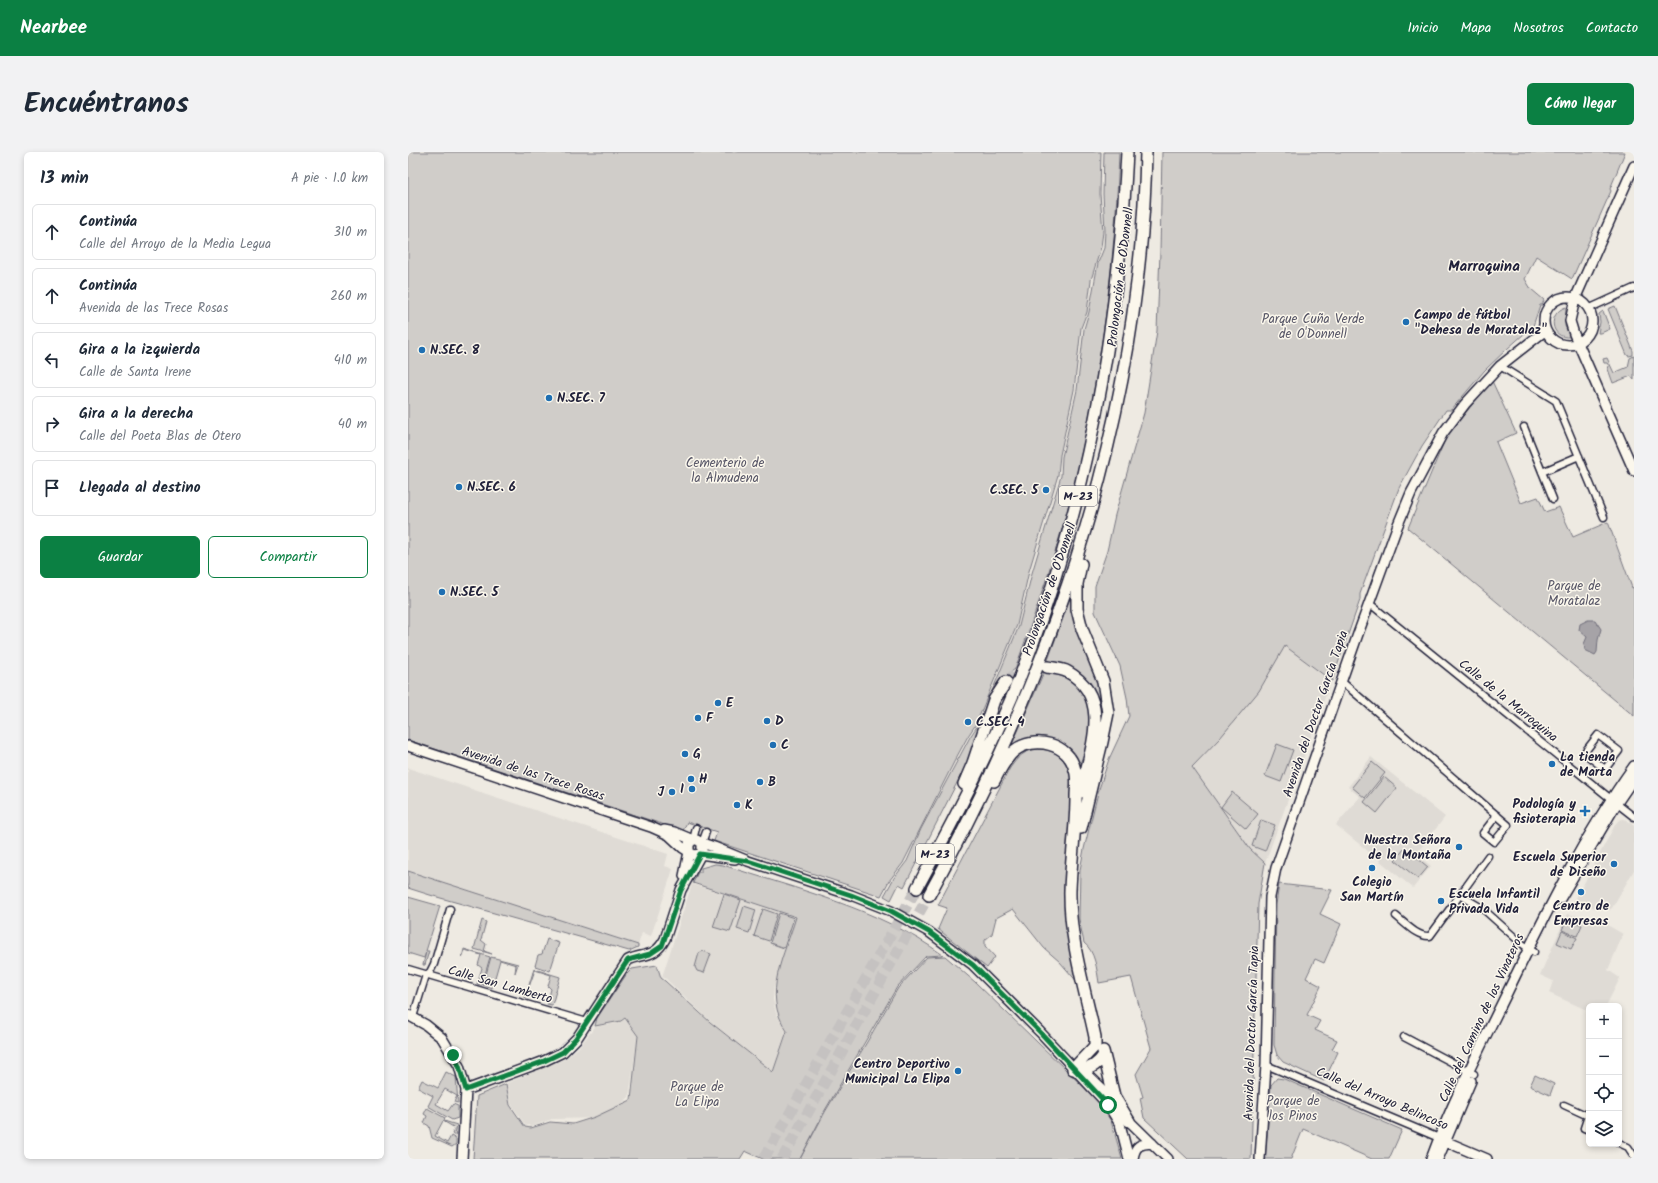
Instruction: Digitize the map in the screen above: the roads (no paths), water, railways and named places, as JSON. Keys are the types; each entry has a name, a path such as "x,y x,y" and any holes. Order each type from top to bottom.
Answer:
{"highway":[{"name":"Prolongación de O'Donnell","path":"917,888 981,766 1012,696 1046,602 1075,505 1096,412 1110,336 1118,280 1127,152"},
{"name":"Prolongación de O'Donnell","path":"929,895 954,849 1026,698 1062,603 1087,526 1115,417 1134,299 1145,195 1146,152"},
{"path":"1071,867 1108,713 1103,681 1082,629 1077,609 1077,584 1087,526"},
{"path":"1048,667 1067,672 1078,680 1088,690 1095,709 1096,726 1076,818"},
{"path":"953,820 956,803 973,763 994,700 1006,682"},
{"path":"954,849 970,829 1003,764 1019,747 1031,743 1044,743 1054,746 1064,752 1072,760 1076,776 1076,818 1070,892 1072,924 1095,1037 1095,1045 1078,1068"},
{"path":"1082,978 1114,1096 1125,1118"},
{"path":"1078,1068 1097,1064 1104,1055"}],"street":[{"path":"1634,166 1576,299 1570,321 1574,334 1634,471"},
{"path":"1588,309 1634,288"},
{"path":"1564,298 1576,299 1583,303 1588,309 1591,318 1591,328 1584,339 1578,343 1568,345 1562,344 1553,340 1545,331 1546,311 1555,301 1564,298"},
{"name":"Avenida del Doctor García Tapia","path":"1260,1159 1266,1065 1270,896 1274,874 1341,681 1411,492 1443,433 1465,404 1500,366 1545,331"},
{"path":"1500,366 1556,401 1604,517"},
{"path":"1524,427 1553,499"},
{"path":"1542,472 1579,456"},
{"name":"Calle de la Marroquina","path":"1369,603 1634,816"},
{"path":"1341,681 1497,815 1508,825 1494,842 1483,833 1497,815"},
{"path":"1598,735 1619,751 1606,769 1584,753 1598,735"},
{"name":"Avenida de las Trece Rosas","path":"408,746 651,827 665,833 694,855 700,854 748,861"},
{"name":"Calle del Camino de los Vinateros","path":"1432,1159 1569,870 1614,801 1634,766"},
{"name":"Calle del Camino de los Vinateros","path":"1614,801 1634,778"},
{"name":"Avenida de las Trece Rosas","path":"651,827 674,832 748,861 858,897 877,904 910,921 943,942 973,965 1078,1068"},
{"path":"681,890 703,849 696,841 696,828"},
{"path":"466,1090 556,1056 570,1046 628,960 650,954 662,946 681,890 689,844 696,841 706,832"},
{"path":"1396,916 1419,934 1430,936 1488,856"},
{"path":"1460,895 1482,908 1531,950"},
{"path":"450,909 434,964 430,972 426,975 411,1016 436,1032 449,1047 459,1066 466,1090 462,1159"},
{"name":"Calle San Lamberto","path":"408,969 587,1022"},
{"path":"1404,1037 1472,1073"},
{"name":"Calle del Arroyo Belincoso","path":"1266,1065 1487,1159"},
{"path":"1078,1068 1108,1105 1120,1124 1129,1159"},
{"path":"1078,1068 1112,1098 1125,1118"},
{"path":"1108,1105 1125,1118 1168,1159"},
{"path":"1564,1106 1586,1115"},
{"name":"Calle del Camino de los Vinateros","path":"1438,1159 1442,1139"},
{"path":"1126,1145 1129,1148 1136,1148 1142,1144 1152,1144"},
{"path":"1622,1144 1628,1147 1634,1156"},
{"path":"1133,1159 1136,1148"}],"tunnel":[{"path":"1006,682 1014,674 1029,668 1045,667"},
{"path":"764,1159 917,888"},
{"path":"782,1159 929,895"}],"place":[{"name":"Campo de fútbol \"Dehesa de Moratalaz\"","path":"1406,322"},
{"name":"N.SEC. 8","path":"422,350"},
{"name":"N.SEC. 7","path":"549,398"},
{"name":"N.SEC. 6","path":"459,487"},
{"name":"C.SEC. 5","path":"1046,490"},
{"name":"N.SEC. 5","path":"442,592"},
{"name":"E","path":"718,703"},
{"name":"F","path":"698,718"},
{"name":"D","path":"767,721"},
{"name":"C.SEC. 4","path":"968,722"},
{"name":"C","path":"773,745"},
{"name":"G","path":"685,754"},
{"name":"La tienda de Marta","path":"1552,764"},
{"name":"H","path":"691,779"},
{"name":"B","path":"760,782"},
{"name":"I","path":"692,789"},
{"name":"J","path":"672,792"},
{"name":"K","path":"737,805"},
{"name":"Podología y fisioterapia","path":"1585,811"},
{"name":"Nuestra Señora de la Montaña","path":"1459,847"},
{"name":"Escuela Superior de Diseño","path":"1614,864"},
{"name":"Colegio San Martín","path":"1372,868"},
{"name":"Centro de Empresas","path":"1581,892"},
{"name":"Escuela Infantil Privada Vida","path":"1441,901"},
{"name":"Centro Deportivo Municipal La Elipa","path":"958,1071"}],"district":[{"name":"Marroquina","path":"1484,267"}],"park label":[{"name":"Parque Cuña Verde de O'Donnell","path":"1313,326"},
{"name":"Cementerio de la Almudena","path":"725,470"},
{"name":"Parque de Moratalaz","path":"1574,594"},
{"name":"Parque de La Elipa","path":"697,1094"},
{"name":"Parque de los Pinos","path":"1293,1108"}]}
